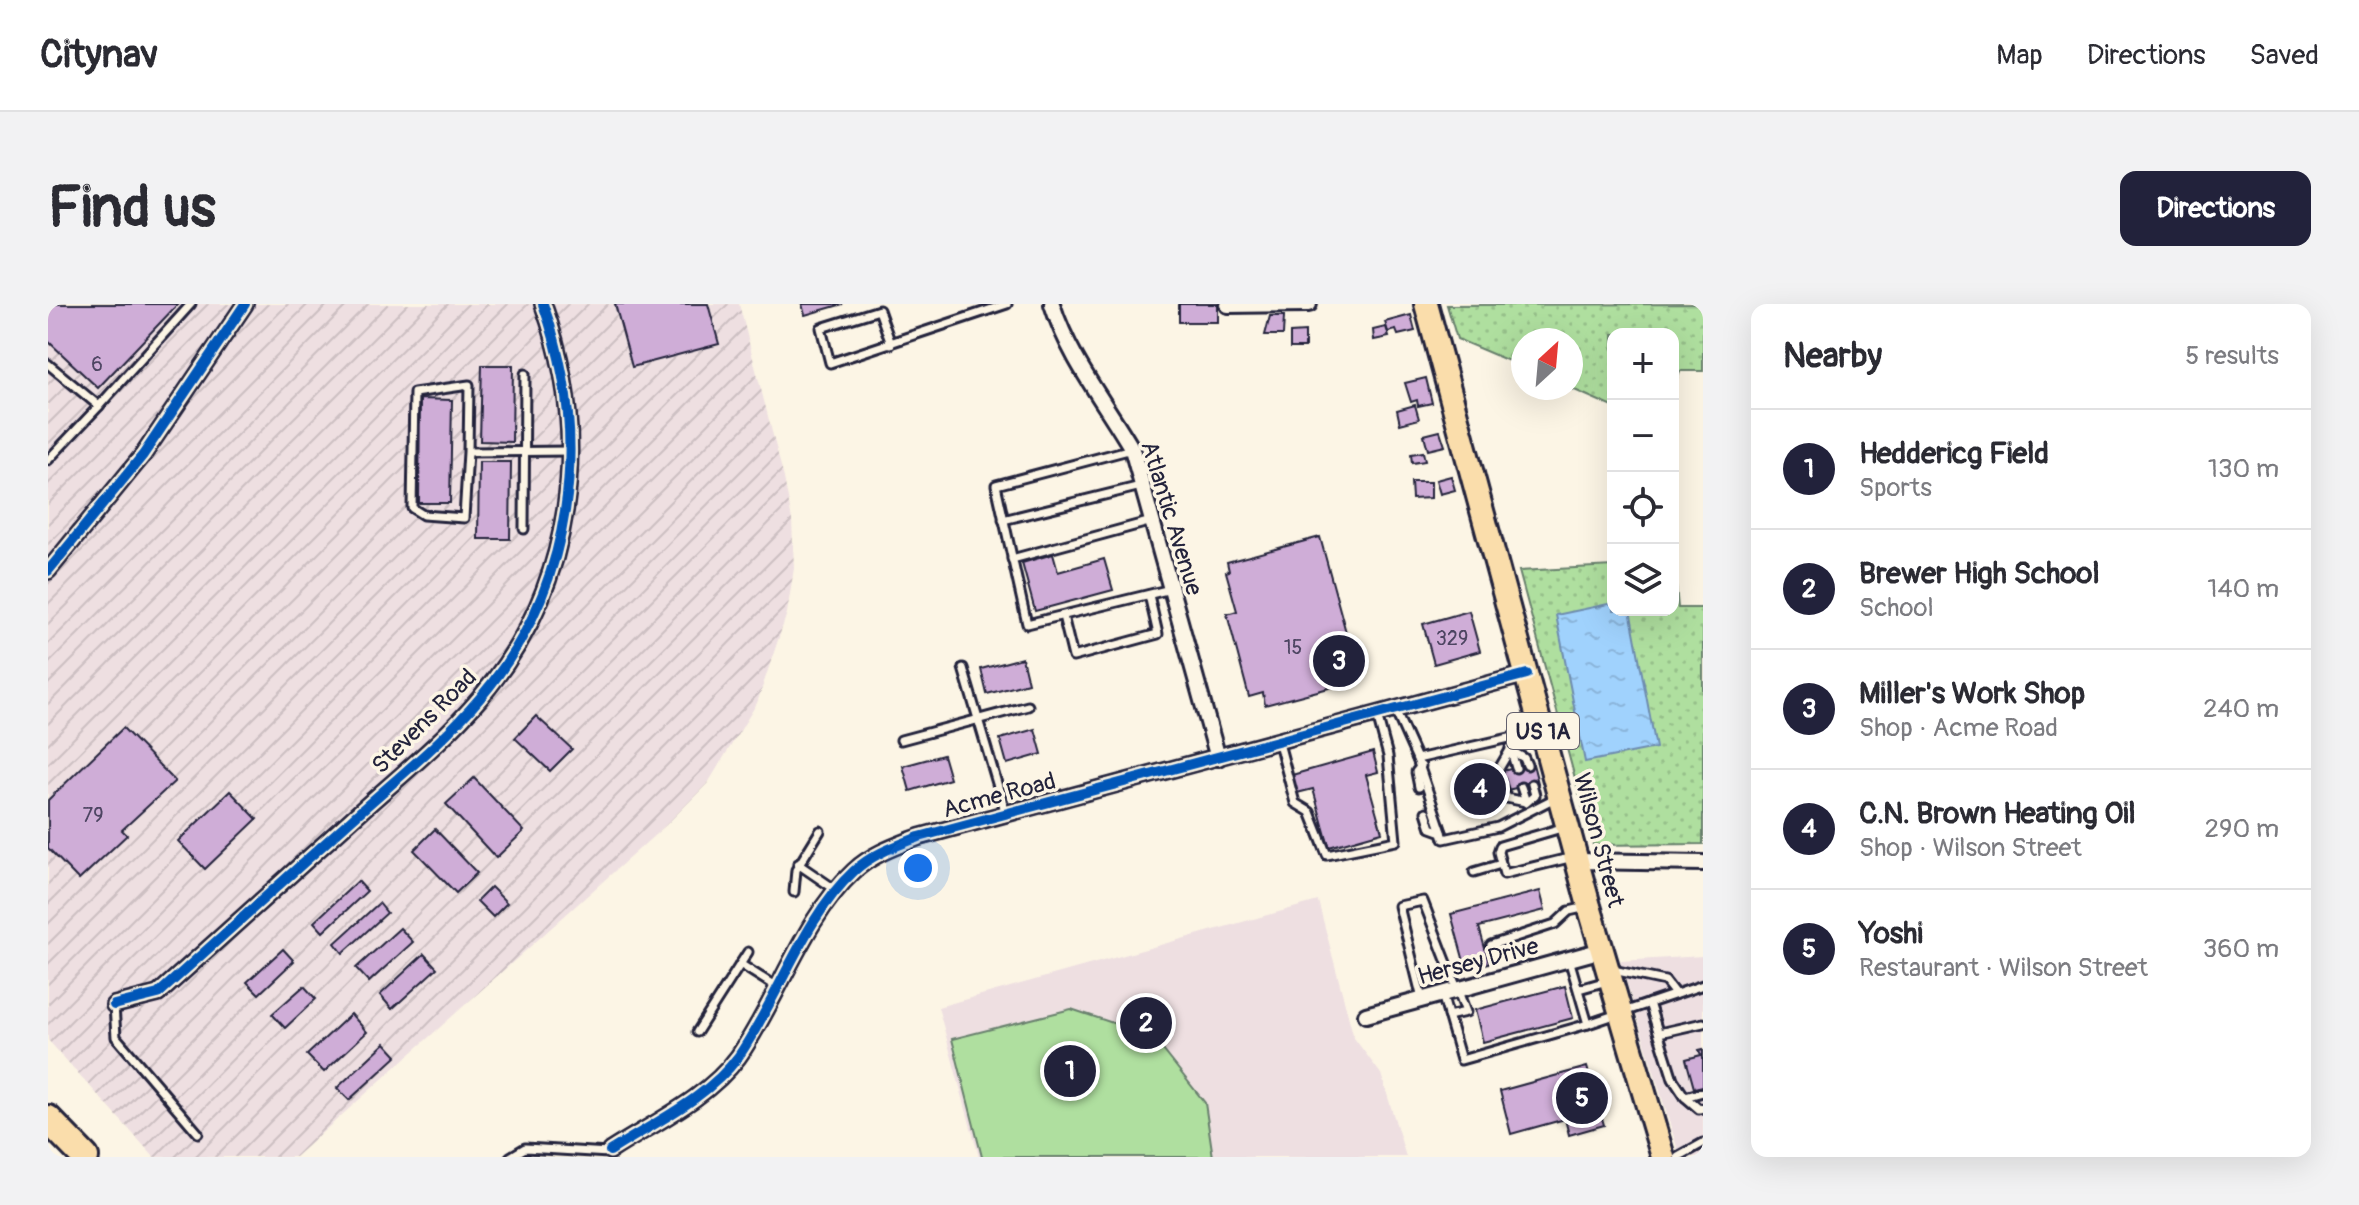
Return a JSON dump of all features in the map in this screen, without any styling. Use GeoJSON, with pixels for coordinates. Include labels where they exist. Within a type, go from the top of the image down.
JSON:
{"type":"FeatureCollection","features":[{"type":"Feature","properties":{"kind":"highway"},"geometry":{"type":"LineString","coordinates":[[48,1119],[85,1157]]}},
{"type":"Feature","properties":{"kind":"highway"},"geometry":{"type":"LineString","coordinates":[[48,1126],[75,1157]]}},
{"type":"Feature","properties":{"kind":"main road","name":"Wilson Street"},"geometry":{"type":"LineString","coordinates":[[1426,304],[1589,906],[1663,1157]]}},
{"type":"Feature","properties":{"kind":"street"},"geometry":{"type":"LineString","coordinates":[[48,571],[143,455],[245,304]]}},
{"type":"Feature","properties":{"kind":"street","name":"Stevens Road"},"geometry":{"type":"LineString","coordinates":[[114,1005],[158,994],[449,732],[481,697],[531,623],[552,572],[569,493],[571,451],[567,390],[543,304]]}},
{"type":"Feature","properties":{"kind":"street","name":"Atlantic Avenue"},"geometry":{"type":"LineString","coordinates":[[1052,304],[1074,359],[1106,404],[1132,449],[1218,758]]}},
{"type":"Feature","properties":{"kind":"street"},"geometry":{"type":"LineString","coordinates":[[1228,305],[1309,304]]}},
{"type":"Feature","properties":{"kind":"street","name":"Acme Road"},"geometry":{"type":"LineString","coordinates":[[608,1154],[717,1082],[738,1057],[836,890],[856,869],[883,851],[919,837],[1279,743],[1527,674]]}},
{"type":"Feature","properties":{"kind":"street"},"geometry":{"type":"LineString","coordinates":[[1576,859],[1703,863]]}},
{"type":"Feature","properties":{"kind":"street","name":"Hersey Drive"},"geometry":{"type":"LineString","coordinates":[[1366,1015],[1569,959],[1606,966]]}},
{"type":"Feature","properties":{"kind":"lane"},"geometry":{"type":"LineString","coordinates":[[48,460],[191,304]]}},
{"type":"Feature","properties":{"kind":"lane"},"geometry":{"type":"LineString","coordinates":[[891,344],[879,310],[821,328],[830,363],[891,344],[1007,304]]}},
{"type":"Feature","properties":{"kind":"lane"},"geometry":{"type":"LineString","coordinates":[[48,364],[99,406]]}},
{"type":"Feature","properties":{"kind":"lane"},"geometry":{"type":"LineString","coordinates":[[524,529],[525,374]]}},
{"type":"Feature","properties":{"kind":"lane"},"geometry":{"type":"LineString","coordinates":[[469,385],[468,452],[464,518],[423,515],[412,508],[414,393],[469,385]]}},
{"type":"Feature","properties":{"kind":"lane"},"geometry":{"type":"LineString","coordinates":[[1132,449],[996,485],[1027,624],[1171,589]]}},
{"type":"Feature","properties":{"kind":"lane"},"geometry":{"type":"LineString","coordinates":[[468,452],[571,451]]}},
{"type":"Feature","properties":{"kind":"lane"},"geometry":{"type":"LineString","coordinates":[[1003,520],[1142,486]]}},
{"type":"Feature","properties":{"kind":"lane"},"geometry":{"type":"LineString","coordinates":[[1012,559],[1152,521]]}},
{"type":"Feature","properties":{"kind":"lane"},"geometry":{"type":"LineString","coordinates":[[1063,616],[1073,657],[1158,634],[1149,595]]}},
{"type":"Feature","properties":{"kind":"lane"},"geometry":{"type":"LineString","coordinates":[[963,668],[1006,814]]}},
{"type":"Feature","properties":{"kind":"lane"},"geometry":{"type":"LineString","coordinates":[[901,740],[1028,706]]}},
{"type":"Feature","properties":{"kind":"lane"},"geometry":{"type":"LineString","coordinates":[[1395,710],[1419,763],[1444,839],[1481,831],[1529,813],[1560,795]]}},
{"type":"Feature","properties":{"kind":"lane"},"geometry":{"type":"LineString","coordinates":[[1279,743],[1295,803],[1310,812],[1327,855],[1396,841],[1388,756],[1377,715]]}},
{"type":"Feature","properties":{"kind":"lane"},"geometry":{"type":"LineString","coordinates":[[1419,763],[1542,730]]}},
{"type":"Feature","properties":{"kind":"lane"},"geometry":{"type":"LineString","coordinates":[[1508,738],[1516,768]]}},
{"type":"Feature","properties":{"kind":"lane"},"geometry":{"type":"LineString","coordinates":[[1510,750],[1524,758],[1527,765]]}},
{"type":"Feature","properties":{"kind":"lane"},"geometry":{"type":"LineString","coordinates":[[1510,750],[1497,772],[1506,798],[1526,802],[1535,795],[1532,784]]}},
{"type":"Feature","properties":{"kind":"lane"},"geometry":{"type":"LineString","coordinates":[[1419,763],[1416,772],[1419,787]]}},
{"type":"Feature","properties":{"kind":"lane"},"geometry":{"type":"LineString","coordinates":[[1521,787],[1529,813]]}},
{"type":"Feature","properties":{"kind":"lane"},"geometry":{"type":"LineString","coordinates":[[1426,812],[1431,828],[1442,832]]}},
{"type":"Feature","properties":{"kind":"lane"},"geometry":{"type":"LineString","coordinates":[[1568,826],[1500,846],[1501,864],[1504,874],[1576,859]]}},
{"type":"Feature","properties":{"kind":"lane"},"geometry":{"type":"LineString","coordinates":[[794,892],[798,864],[820,831]]}},
{"type":"Feature","properties":{"kind":"lane"},"geometry":{"type":"LineString","coordinates":[[798,864],[836,890]]}},
{"type":"Feature","properties":{"kind":"lane"},"geometry":{"type":"LineString","coordinates":[[1474,872],[1501,864]]}},
{"type":"Feature","properties":{"kind":"lane"},"geometry":{"type":"LineString","coordinates":[[1422,999],[1399,906],[1423,901],[1466,1012],[1448,1016]]}},
{"type":"Feature","properties":{"kind":"lane"},"geometry":{"type":"LineString","coordinates":[[1491,945],[1555,924],[1569,911],[1589,906]]}},
{"type":"Feature","properties":{"kind":"lane"},"geometry":{"type":"LineString","coordinates":[[697,1032],[748,952]]}},
{"type":"Feature","properties":{"kind":"lane"},"geometry":{"type":"LineString","coordinates":[[1569,959],[1588,1024]]}},
{"type":"Feature","properties":{"kind":"lane"},"geometry":{"type":"LineString","coordinates":[[740,964],[778,988]]}},
{"type":"Feature","properties":{"kind":"lane"},"geometry":{"type":"LineString","coordinates":[[1579,989],[1606,966],[1665,981],[1675,994]]}},
{"type":"Feature","properties":{"kind":"lane"},"geometry":{"type":"LineString","coordinates":[[1442,994],[1461,1060],[1588,1024],[1703,985]]}},
{"type":"Feature","properties":{"kind":"lane"},"geometry":{"type":"LineString","coordinates":[[1649,1003],[1673,1079],[1685,1097],[1699,1109],[1703,1108]]}},
{"type":"Feature","properties":{"kind":"lane"},"geometry":{"type":"LineString","coordinates":[[114,1005],[116,1037],[198,1133]]}},
{"type":"Feature","properties":{"kind":"lane"},"geometry":{"type":"LineString","coordinates":[[1659,1033],[1703,1023]]}},
{"type":"Feature","properties":{"kind":"lane"},"geometry":{"type":"LineString","coordinates":[[1685,1097],[1703,1092]]}},
{"type":"Feature","properties":{"kind":"lane"},"geometry":{"type":"LineString","coordinates":[[1678,1157],[1693,1154],[1703,1143]]}},
{"type":"Feature","properties":{"kind":"lane"},"geometry":{"type":"LineString","coordinates":[[510,1157],[525,1148],[608,1154]]}},
{"type":"Feature","properties":{"kind":"shaded area"},"geometry":{"type":"Polygon","coordinates":[[[48,304],[739,304],[792,520],[794,568],[787,613],[757,703],[708,783],[666,825],[295,1157],[154,1157],[48,1040],[48,304]]]}},
{"type":"Feature","properties":{"kind":"shaded area"},"geometry":{"type":"Polygon","coordinates":[[[1318,901],[1354,1038],[1381,1074],[1406,1157],[979,1157],[938,1007],[1318,901]]]}},
{"type":"Feature","properties":{"kind":"shaded area"},"geometry":{"type":"Polygon","coordinates":[[[1703,956],[1703,1157],[1680,1157],[1620,961],[1703,956]]]}},
{"type":"Feature","properties":{"kind":"green space"},"geometry":{"type":"Polygon","coordinates":[[[1703,304],[1703,371],[1679,373],[1679,328],[1607,328],[1607,404],[1583,394],[1583,328],[1511,328],[1511,362],[1457,339],[1447,305],[1703,304]]]}},
{"type":"Feature","properties":{"kind":"green space"},"geometry":{"type":"Polygon","coordinates":[[[1607,566],[1607,616],[1679,616],[1679,608],[1703,608],[1703,844],[1593,845],[1519,571],[1607,566]]]}},
{"type":"Feature","properties":{"kind":"green space"},"geometry":{"type":"Polygon","coordinates":[[[1071,1009],[1152,1036],[1205,1103],[1213,1157],[982,1157],[952,1039],[1071,1009]]]}},
{"type":"Feature","properties":{"kind":"water"},"geometry":{"type":"Polygon","coordinates":[[[1607,604],[1607,616],[1631,616],[1656,748],[1585,762],[1556,615],[1607,604]]]}},
{"type":"Feature","properties":{"kind":"building"},"geometry":{"type":"Polygon","coordinates":[[[48,304],[178,304],[98,388],[48,341],[48,304]]]}},
{"type":"Feature","properties":{"kind":"building"},"geometry":{"type":"Polygon","coordinates":[[[615,304],[708,304],[719,344],[632,367],[615,304]]]}},
{"type":"Feature","properties":{"kind":"building"},"geometry":{"type":"Polygon","coordinates":[[[802,304],[843,304],[805,315],[802,304]]]}},
{"type":"Feature","properties":{"kind":"building"},"geometry":{"type":"Polygon","coordinates":[[[1179,304],[1218,304],[1218,322],[1179,322],[1179,304]]]}},
{"type":"Feature","properties":{"kind":"building"},"geometry":{"type":"Polygon","coordinates":[[[1411,315],[1415,331],[1398,335],[1396,330],[1388,332],[1385,322],[1411,315]]]}},
{"type":"Feature","properties":{"kind":"building"},"geometry":{"type":"Polygon","coordinates":[[[1270,316],[1284,316],[1283,335],[1265,335],[1270,316]]]}},
{"type":"Feature","properties":{"kind":"building"},"geometry":{"type":"Polygon","coordinates":[[[1386,327],[1389,337],[1374,340],[1373,330],[1386,327]]]}},
{"type":"Feature","properties":{"kind":"building"},"geometry":{"type":"Polygon","coordinates":[[[1305,332],[1305,348],[1290,348],[1290,333],[1305,332]]]}},
{"type":"Feature","properties":{"kind":"building"},"geometry":{"type":"Polygon","coordinates":[[[482,365],[513,365],[512,442],[480,441],[482,365]]]}},
{"type":"Feature","properties":{"kind":"building"},"geometry":{"type":"Polygon","coordinates":[[[1426,378],[1432,403],[1418,406],[1417,400],[1411,402],[1405,383],[1426,378]]]}},
{"type":"Feature","properties":{"kind":"building"},"geometry":{"type":"Polygon","coordinates":[[[420,399],[452,400],[450,503],[419,503],[420,399]]]}},
{"type":"Feature","properties":{"kind":"building"},"geometry":{"type":"Polygon","coordinates":[[[1415,405],[1419,419],[1400,424],[1397,410],[1415,405]]]}},
{"type":"Feature","properties":{"kind":"building"},"geometry":{"type":"Polygon","coordinates":[[[1440,431],[1445,446],[1428,450],[1424,435],[1440,431]]]}},
{"type":"Feature","properties":{"kind":"building"},"geometry":{"type":"Polygon","coordinates":[[[1423,452],[1425,461],[1412,463],[1411,454],[1423,452]]]}},
{"type":"Feature","properties":{"kind":"building"},"geometry":{"type":"Polygon","coordinates":[[[479,462],[511,462],[510,539],[478,539],[479,462]]]}},
{"type":"Feature","properties":{"kind":"building"},"geometry":{"type":"Polygon","coordinates":[[[1451,476],[1455,490],[1440,494],[1436,480],[1451,476]]]}},
{"type":"Feature","properties":{"kind":"building"},"geometry":{"type":"Polygon","coordinates":[[[1411,482],[1431,482],[1431,498],[1412,499],[1411,482]]]}},
{"type":"Feature","properties":{"kind":"building"},"geometry":{"type":"Polygon","coordinates":[[[1320,537],[1359,680],[1265,705],[1263,693],[1249,697],[1227,614],[1237,611],[1226,572],[1229,571],[1227,562],[1320,537]]]}},
{"type":"Feature","properties":{"kind":"building"},"geometry":{"type":"Polygon","coordinates":[[[1053,554],[1058,572],[1104,559],[1113,590],[1035,611],[1022,563],[1053,554]]]}},
{"type":"Feature","properties":{"kind":"building"},"geometry":{"type":"Polygon","coordinates":[[[1469,611],[1480,651],[1434,664],[1423,624],[1469,611]]]}},
{"type":"Feature","properties":{"kind":"building"},"geometry":{"type":"Polygon","coordinates":[[[1022,658],[1028,683],[987,694],[981,669],[1022,658]]]}},
{"type":"Feature","properties":{"kind":"building"},"geometry":{"type":"Polygon","coordinates":[[[536,716],[572,749],[550,771],[515,738],[536,716]]]}},
{"type":"Feature","properties":{"kind":"building"},"geometry":{"type":"Polygon","coordinates":[[[123,728],[175,781],[122,830],[127,835],[79,880],[48,848],[48,800],[123,728]]]}},
{"type":"Feature","properties":{"kind":"building"},"geometry":{"type":"Polygon","coordinates":[[[1035,729],[1042,754],[1007,764],[1000,739],[1035,729]]]}},
{"type":"Feature","properties":{"kind":"building"},"geometry":{"type":"Polygon","coordinates":[[[1373,752],[1378,772],[1366,775],[1382,832],[1329,847],[1313,789],[1297,793],[1292,775],[1373,752]]]}},
{"type":"Feature","properties":{"kind":"building"},"geometry":{"type":"Polygon","coordinates":[[[943,755],[950,779],[910,791],[903,766],[943,755]]]}},
{"type":"Feature","properties":{"kind":"building"},"geometry":{"type":"Polygon","coordinates":[[[1533,764],[1538,783],[1507,790],[1502,771],[1533,764]]]}},
{"type":"Feature","properties":{"kind":"building"},"geometry":{"type":"Polygon","coordinates":[[[474,778],[524,831],[496,858],[446,804],[474,778]]]}},
{"type":"Feature","properties":{"kind":"building"},"geometry":{"type":"Polygon","coordinates":[[[230,791],[257,819],[205,869],[178,841],[230,791]]]}},
{"type":"Feature","properties":{"kind":"building"},"geometry":{"type":"Polygon","coordinates":[[[435,829],[477,873],[456,893],[414,850],[435,829]]]}},
{"type":"Feature","properties":{"kind":"building"},"geometry":{"type":"Polygon","coordinates":[[[358,881],[367,891],[323,932],[314,922],[358,881]]]}},
{"type":"Feature","properties":{"kind":"building"},"geometry":{"type":"Polygon","coordinates":[[[491,887],[507,903],[493,917],[477,901],[491,887]]]}},
{"type":"Feature","properties":{"kind":"building"},"geometry":{"type":"Polygon","coordinates":[[[1540,891],[1545,910],[1479,927],[1489,963],[1466,969],[1451,914],[1540,891]]]}},
{"type":"Feature","properties":{"kind":"building"},"geometry":{"type":"Polygon","coordinates":[[[379,903],[387,913],[343,953],[335,943],[379,903]]]}},
{"type":"Feature","properties":{"kind":"building"},"geometry":{"type":"Polygon","coordinates":[[[400,928],[413,942],[369,982],[356,968],[400,928]]]}},
{"type":"Feature","properties":{"kind":"building"},"geometry":{"type":"Polygon","coordinates":[[[283,949],[294,961],[259,994],[247,982],[283,949]]]}},
{"type":"Feature","properties":{"kind":"building"},"geometry":{"type":"Polygon","coordinates":[[[424,954],[437,968],[392,1009],[380,995],[424,954]]]}},
{"type":"Feature","properties":{"kind":"building"},"geometry":{"type":"Polygon","coordinates":[[[304,986],[316,999],[285,1028],[272,1014],[304,986]]]}},
{"type":"Feature","properties":{"kind":"building"},"geometry":{"type":"Polygon","coordinates":[[[1565,986],[1573,1018],[1483,1042],[1475,1010],[1565,986]]]}},
{"type":"Feature","properties":{"kind":"building"},"geometry":{"type":"Polygon","coordinates":[[[351,1014],[367,1032],[324,1072],[307,1055],[351,1014]]]}},
{"type":"Feature","properties":{"kind":"building"},"geometry":{"type":"Polygon","coordinates":[[[385,1043],[397,1056],[349,1100],[337,1088],[385,1043]]]}},
{"type":"Feature","properties":{"kind":"building"},"geometry":{"type":"Polygon","coordinates":[[[1703,1049],[1703,1086],[1694,1088],[1686,1059],[1701,1055],[1699,1050],[1703,1049]]]}},
{"type":"Feature","properties":{"kind":"building"},"geometry":{"type":"Polygon","coordinates":[[[1587,1067],[1604,1125],[1569,1135],[1565,1119],[1511,1134],[1500,1091],[1587,1067]]]}},
{"type":"Feature","properties":{"kind":"cycle path"},"geometry":{"type":"LineString","coordinates":[[48,571],[143,455],[245,304]]}},
{"type":"Feature","properties":{"kind":"cycle path"},"geometry":{"type":"LineString","coordinates":[[114,1005],[158,994],[434,746],[480,698],[512,655],[536,609],[554,560],[565,510],[569,459],[567,407],[558,355],[543,304]]}},
{"type":"Feature","properties":{"kind":"cycle path"},"geometry":{"type":"LineString","coordinates":[[610,1151],[695,1098],[725,1072],[752,1035],[820,912],[854,871],[876,855],[919,837],[1527,674]]}},
{"type":"Feature","properties":{"kind":"place","name":"Miller's Work Shop"},"geometry":{"type":"Point","coordinates":[1339,661]}},
{"type":"Feature","properties":{"kind":"place","name":"C.N. Brown Heating Oil"},"geometry":{"type":"Point","coordinates":[1480,789]}},
{"type":"Feature","properties":{"kind":"place","name":"Brewer High School"},"geometry":{"type":"Point","coordinates":[1146,1023]}},
{"type":"Feature","properties":{"kind":"place","name":"Heddericg Field"},"geometry":{"type":"Point","coordinates":[1070,1071]}},
{"type":"Feature","properties":{"kind":"place","name":"Yoshi"},"geometry":{"type":"Point","coordinates":[1582,1098]}}]}
